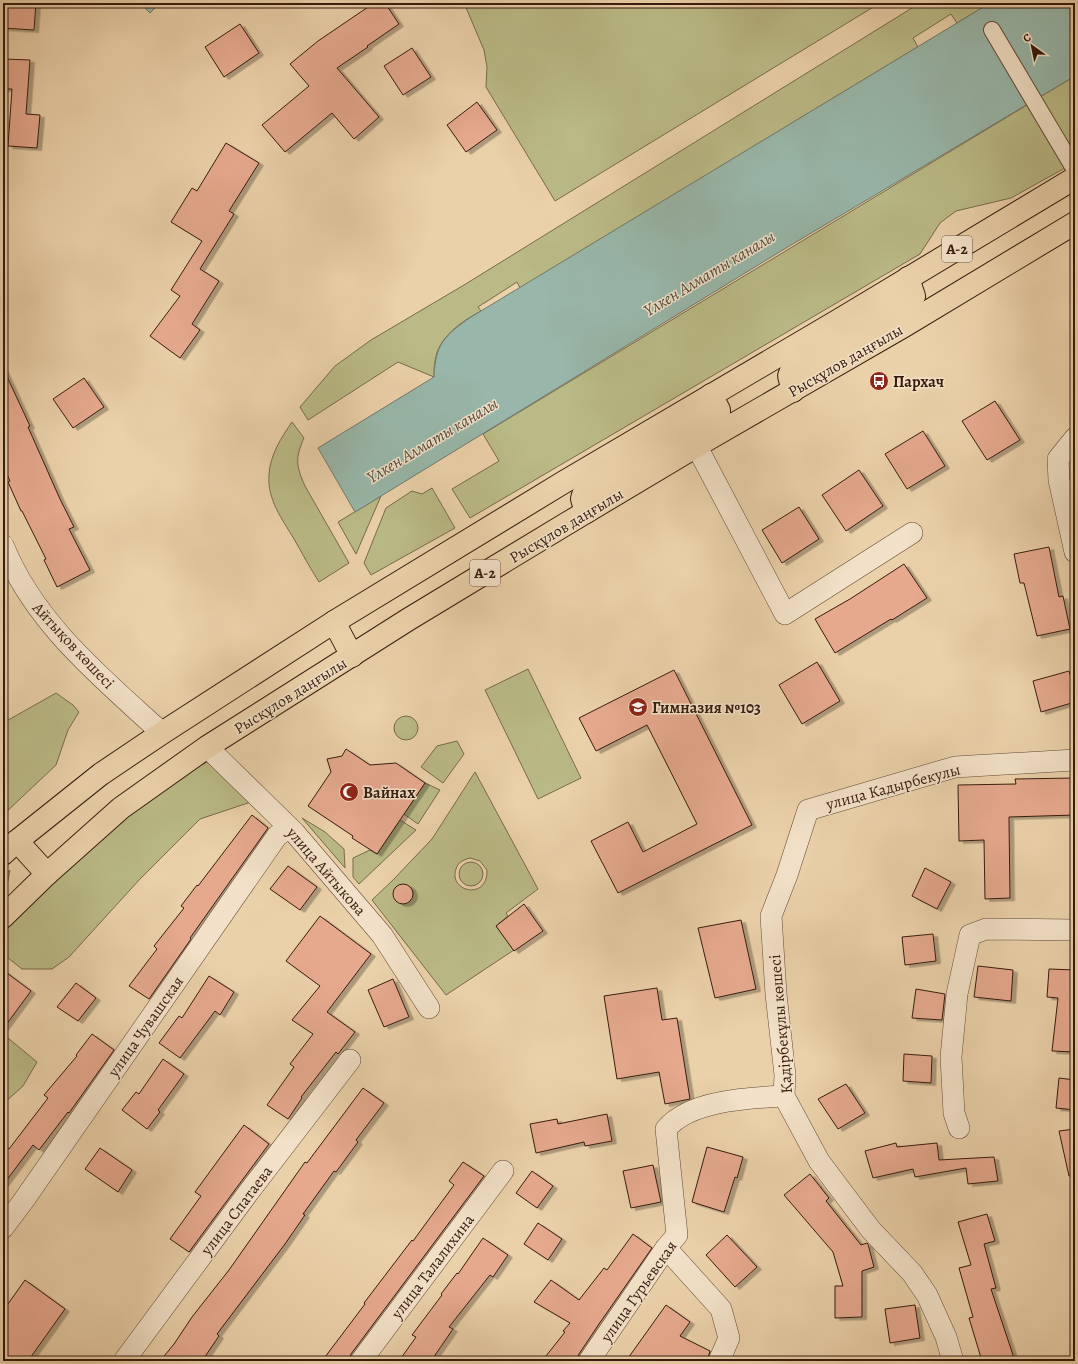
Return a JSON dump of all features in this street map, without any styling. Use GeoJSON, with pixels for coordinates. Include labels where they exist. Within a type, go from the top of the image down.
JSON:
{"type":"FeatureCollection","features":[{"type":"Feature","properties":{"kind":"main road","name":"A-2"},"geometry":{"type":"LineString","coordinates":[[10,848],[101,774],[334,622],[564,482],[1075,178]]}},
{"type":"Feature","properties":{"kind":"main road","name":"Рысқұлов даңғылы"},"geometry":{"type":"LineString","coordinates":[[3,917],[47,874],[121,808],[207,747],[409,620],[586,512],[904,326],[1075,223]]}},
{"type":"Feature","properties":{"kind":"main road"},"geometry":{"type":"LineString","coordinates":[[793,391],[789,376],[791,371],[910,300],[914,296],[908,278]]}},
{"type":"Feature","properties":{"kind":"main road"},"geometry":{"type":"LineString","coordinates":[[586,512],[582,499],[583,495],[716,416],[719,413],[711,395]]}},
{"type":"Feature","properties":{"kind":"main road"},"geometry":{"type":"LineString","coordinates":[[334,622],[352,656]]}},
{"type":"Feature","properties":{"kind":"main road"},"geometry":{"type":"LineString","coordinates":[[10,848],[47,874]]}},
{"type":"Feature","properties":{"kind":"street"},"geometry":{"type":"LineString","coordinates":[[992,30],[1075,170]]}},
{"type":"Feature","properties":{"kind":"street"},"geometry":{"type":"LineString","coordinates":[[1075,438],[1058,459],[1059,480],[1075,552]]}},
{"type":"Feature","properties":{"kind":"street"},"geometry":{"type":"LineString","coordinates":[[697,447],[785,614],[912,532]]}},
{"type":"Feature","properties":{"kind":"street","name":"Айтықов көшесі"},"geometry":{"type":"LineString","coordinates":[[5,560],[30,598],[56,630],[117,691],[162,733]]}},
{"type":"Feature","properties":{"kind":"street","name":"улица Айтыкова"},"geometry":{"type":"LineString","coordinates":[[207,747],[289,827],[382,935],[429,1008]]}},
{"type":"Feature","properties":{"kind":"street","name":"улица Кадырбекулы"},"geometry":{"type":"LineString","coordinates":[[808,810],[955,767],[1075,760]]}},
{"type":"Feature","properties":{"kind":"street","name":"Қадірбекұлы көшесі"},"geometry":{"type":"LineString","coordinates":[[808,810],[772,916],[776,994],[785,1075],[784,1096],[819,1161],[871,1230],[913,1271],[927,1295],[946,1337],[953,1361]]}},
{"type":"Feature","properties":{"kind":"street","name":"улица Чувашская"},"geometry":{"type":"LineString","coordinates":[[3,1228],[277,836],[289,827]]}},
{"type":"Feature","properties":{"kind":"street"},"geometry":{"type":"LineString","coordinates":[[959,1128],[954,1113],[952,1057],[957,994],[970,935],[986,929],[1075,930]]}},
{"type":"Feature","properties":{"kind":"street","name":"улица Спатаева"},"geometry":{"type":"LineString","coordinates":[[124,1361],[253,1186],[350,1060]]}},
{"type":"Feature","properties":{"kind":"street","name":"улица Гурьевская"},"geometry":{"type":"LineString","coordinates":[[590,1361],[666,1248],[677,1235],[666,1129],[673,1121],[706,1105],[756,1097],[784,1096]]}},
{"type":"Feature","properties":{"kind":"street","name":"улица Талалихина"},"geometry":{"type":"LineString","coordinates":[[361,1361],[503,1171]]}},
{"type":"Feature","properties":{"kind":"street"},"geometry":{"type":"LineString","coordinates":[[666,1248],[721,1309],[729,1338],[719,1361]]}},
{"type":"Feature","properties":{"kind":"green space"},"geometry":{"type":"Polygon","coordinates":[[[464,3],[880,3],[555,201],[486,87],[487,67],[484,50],[464,3]]]}},
{"type":"Feature","properties":{"kind":"green space"},"geometry":{"type":"Polygon","coordinates":[[[920,3],[990,3],[957,23],[951,14],[913,38],[918,47],[520,288],[517,282],[478,307],[481,311],[458,325],[441,345],[437,352],[435,361],[434,377],[398,362],[308,420],[300,407],[335,366],[371,340],[464,285],[920,3]]]}},
{"type":"Feature","properties":{"kind":"green space"},"geometry":{"type":"Polygon","coordinates":[[[1075,76],[1075,154],[1040,97],[1075,76]]]}},
{"type":"Feature","properties":{"kind":"green space"},"geometry":{"type":"Polygon","coordinates":[[[1027,105],[1065,168],[1011,198],[956,211],[940,223],[920,254],[470,518],[452,489],[499,461],[483,434],[1027,105]]]}},
{"type":"Feature","properties":{"kind":"green space"},"geometry":{"type":"Polygon","coordinates":[[[292,422],[304,438],[298,457],[298,467],[302,479],[349,563],[319,582],[280,516],[270,492],[269,475],[271,461],[280,441],[292,422]]]}},
{"type":"Feature","properties":{"kind":"green space"},"geometry":{"type":"Polygon","coordinates":[[[432,488],[455,528],[371,575],[364,563],[386,508],[412,491],[422,494],[432,488]]]}},
{"type":"Feature","properties":{"kind":"green space"},"geometry":{"type":"Polygon","coordinates":[[[381,496],[356,554],[338,522],[381,496]]]}},
{"type":"Feature","properties":{"kind":"green space"},"geometry":{"type":"Polygon","coordinates":[[[528,669],[581,778],[538,799],[485,690],[528,669]]]}},
{"type":"Feature","properties":{"kind":"green space"},"geometry":{"type":"Polygon","coordinates":[[[56,693],[73,705],[79,712],[68,730],[56,765],[3,815],[3,723],[56,693]]]}},
{"type":"Feature","properties":{"kind":"green space"},"geometry":{"type":"Polygon","coordinates":[[[406,716],[415,719],[418,728],[415,737],[406,740],[397,737],[394,728],[397,719],[406,716]]]}},
{"type":"Feature","properties":{"kind":"green space"},"geometry":{"type":"Polygon","coordinates":[[[457,741],[464,754],[443,783],[421,767],[437,746],[457,741]]]}},
{"type":"Feature","properties":{"kind":"green space"},"geometry":{"type":"Polygon","coordinates":[[[207,762],[254,801],[200,819],[140,879],[69,957],[52,969],[22,969],[3,954],[3,933],[89,848],[174,780],[207,762]]]}},
{"type":"Feature","properties":{"kind":"green space"},"geometry":{"type":"Polygon","coordinates":[[[475,772],[538,889],[506,913],[508,916],[496,926],[514,950],[446,995],[372,900],[432,839],[475,772]],[[470,858],[459,863],[456,869],[455,877],[463,888],[469,890],[476,889],[486,880],[487,870],[480,861],[470,858]]]}},
{"type":"Feature","properties":{"kind":"green space"},"geometry":{"type":"Polygon","coordinates":[[[425,783],[440,790],[418,824],[404,814],[425,783]]]}},
{"type":"Feature","properties":{"kind":"green space"},"geometry":{"type":"Polygon","coordinates":[[[302,818],[325,832],[344,849],[345,868],[302,818]]]}},
{"type":"Feature","properties":{"kind":"green space"},"geometry":{"type":"Polygon","coordinates":[[[400,820],[416,830],[359,884],[353,877],[353,858],[370,850],[377,854],[400,820]]]}},
{"type":"Feature","properties":{"kind":"green space"},"geometry":{"type":"Polygon","coordinates":[[[471,862],[480,865],[483,874],[480,883],[471,886],[462,883],[459,874],[462,865],[471,862]]]}},
{"type":"Feature","properties":{"kind":"green space"},"geometry":{"type":"Polygon","coordinates":[[[10,870],[7,885],[3,889],[3,877],[10,870]]]}},
{"type":"Feature","properties":{"kind":"green space"},"geometry":{"type":"Polygon","coordinates":[[[3,1034],[37,1062],[23,1086],[3,1104],[3,1034]]]}},
{"type":"Feature","properties":{"kind":"water"},"geometry":{"type":"Polygon","coordinates":[[[140,3],[158,3],[158,5],[150,13],[140,3]]]}},
{"type":"Feature","properties":{"kind":"water","name":"Үлкен Алматы каналы"},"geometry":{"type":"Polygon","coordinates":[[[990,3],[1075,3],[1075,76],[781,251],[355,512],[318,448],[434,377],[439,348],[454,329],[471,317],[990,3]]]}},
{"type":"Feature","properties":{"kind":"building"},"geometry":{"type":"Polygon","coordinates":[[[3,3],[36,3],[34,30],[3,28],[3,3]]]}},
{"type":"Feature","properties":{"kind":"building"},"geometry":{"type":"Polygon","coordinates":[[[374,3],[385,3],[399,24],[337,68],[379,117],[354,139],[332,113],[285,152],[262,125],[309,86],[290,64],[318,41],[374,3]]]}},
{"type":"Feature","properties":{"kind":"building"},"geometry":{"type":"Polygon","coordinates":[[[240,24],[259,53],[224,77],[205,47],[240,24]]]}},
{"type":"Feature","properties":{"kind":"building"},"geometry":{"type":"Polygon","coordinates":[[[412,48],[431,77],[403,95],[384,66],[412,48]]]}},
{"type":"Feature","properties":{"kind":"building"},"geometry":{"type":"Polygon","coordinates":[[[3,59],[30,60],[26,114],[40,115],[37,148],[8,146],[12,89],[3,89],[3,59]]]}},
{"type":"Feature","properties":{"kind":"building"},"geometry":{"type":"Polygon","coordinates":[[[477,102],[497,130],[466,152],[447,125],[477,102]]]}},
{"type":"Feature","properties":{"kind":"building"},"geometry":{"type":"Polygon","coordinates":[[[226,143],[259,163],[229,211],[234,214],[200,269],[219,281],[192,324],[200,330],[180,358],[150,336],[180,296],[171,290],[202,241],[171,222],[192,188],[197,191],[226,143]]]}},
{"type":"Feature","properties":{"kind":"building"},"geometry":{"type":"Polygon","coordinates":[[[3,368],[30,426],[28,427],[60,499],[74,527],[69,529],[90,570],[57,587],[44,560],[46,559],[8,482],[10,481],[3,466],[3,368]]]}},
{"type":"Feature","properties":{"kind":"building"},"geometry":{"type":"Polygon","coordinates":[[[84,378],[104,407],[73,428],[53,399],[84,378]]]}},
{"type":"Feature","properties":{"kind":"building"},"geometry":{"type":"Polygon","coordinates":[[[995,401],[1020,440],[987,460],[962,421],[995,401]]]}},
{"type":"Feature","properties":{"kind":"building"},"geometry":{"type":"Polygon","coordinates":[[[923,431],[945,466],[907,489],[885,454],[923,431]]]}},
{"type":"Feature","properties":{"kind":"building"},"geometry":{"type":"Polygon","coordinates":[[[859,470],[883,506],[846,531],[822,495],[859,470]]]}},
{"type":"Feature","properties":{"kind":"building"},"geometry":{"type":"Polygon","coordinates":[[[799,507],[819,539],[782,563],[762,530],[799,507]]]}},
{"type":"Feature","properties":{"kind":"building"},"geometry":{"type":"Polygon","coordinates":[[[1049,547],[1059,597],[1063,596],[1070,629],[1037,636],[1024,583],[1020,583],[1014,554],[1049,547]]]}},
{"type":"Feature","properties":{"kind":"building"},"geometry":{"type":"Polygon","coordinates":[[[904,564],[927,598],[835,653],[815,619],[850,599],[904,564]]]}},
{"type":"Feature","properties":{"kind":"building"},"geometry":{"type":"Polygon","coordinates":[[[817,662],[840,701],[802,724],[779,685],[817,662]]]}},
{"type":"Feature","properties":{"kind":"building"},"geometry":{"type":"Polygon","coordinates":[[[674,670],[752,825],[618,893],[591,841],[628,822],[643,852],[697,824],[647,725],[596,751],[579,718],[674,670]]]}},
{"type":"Feature","properties":{"kind":"building"},"geometry":{"type":"Polygon","coordinates":[[[1069,671],[1075,692],[1075,702],[1041,712],[1033,681],[1069,671]]]}},
{"type":"Feature","properties":{"kind":"building"},"geometry":{"type":"Polygon","coordinates":[[[346,749],[370,765],[396,763],[425,783],[377,854],[308,806],[331,772],[327,759],[342,756],[346,749]]]}},
{"type":"Feature","properties":{"kind":"building"},"geometry":{"type":"Polygon","coordinates":[[[1075,778],[1075,815],[1009,817],[1010,898],[985,899],[984,840],[959,841],[958,785],[1016,784],[1015,779],[1075,778]]]}},
{"type":"Feature","properties":{"kind":"building"},"geometry":{"type":"Polygon","coordinates":[[[252,815],[268,828],[149,999],[129,986],[157,949],[154,946],[184,908],[181,906],[252,815]]]}},
{"type":"Feature","properties":{"kind":"building"},"geometry":{"type":"Polygon","coordinates":[[[288,866],[317,887],[300,910],[270,889],[288,866]]]}},
{"type":"Feature","properties":{"kind":"building"},"geometry":{"type":"Polygon","coordinates":[[[925,868],[951,882],[937,909],[912,896],[925,868]]]}},
{"type":"Feature","properties":{"kind":"building"},"geometry":{"type":"Polygon","coordinates":[[[403,884],[410,887],[413,894],[410,901],[403,904],[396,901],[393,894],[396,887],[403,884]]]}},
{"type":"Feature","properties":{"kind":"building"},"geometry":{"type":"Polygon","coordinates":[[[524,904],[543,931],[514,951],[496,926],[524,904]]]}},
{"type":"Feature","properties":{"kind":"building"},"geometry":{"type":"Polygon","coordinates":[[[320,916],[371,954],[327,1012],[355,1032],[338,1054],[336,1052],[301,1097],[302,1098],[288,1119],[267,1105],[294,1067],[290,1064],[313,1034],[292,1020],[320,986],[286,961],[320,916]]]}},
{"type":"Feature","properties":{"kind":"building"},"geometry":{"type":"Polygon","coordinates":[[[741,920],[756,989],[715,998],[698,928],[741,920]]]}},
{"type":"Feature","properties":{"kind":"building"},"geometry":{"type":"Polygon","coordinates":[[[933,934],[936,961],[905,965],[902,937],[933,934]]]}},
{"type":"Feature","properties":{"kind":"building"},"geometry":{"type":"Polygon","coordinates":[[[978,966],[1013,970],[1011,1001],[974,997],[978,966]]]}},
{"type":"Feature","properties":{"kind":"building"},"geometry":{"type":"Polygon","coordinates":[[[1049,969],[1075,970],[1075,1052],[1052,1051],[1058,998],[1047,997],[1049,969]]]}},
{"type":"Feature","properties":{"kind":"building"},"geometry":{"type":"Polygon","coordinates":[[[3,970],[31,991],[3,1029],[3,970]]]}},
{"type":"Feature","properties":{"kind":"building"},"geometry":{"type":"Polygon","coordinates":[[[209,976],[234,992],[220,1015],[215,1011],[180,1058],[159,1043],[179,1016],[182,1018],[209,976]]]}},
{"type":"Feature","properties":{"kind":"building"},"geometry":{"type":"Polygon","coordinates":[[[393,979],[409,1017],[384,1027],[368,990],[393,979]]]}},
{"type":"Feature","properties":{"kind":"building"},"geometry":{"type":"Polygon","coordinates":[[[76,983],[96,998],[78,1021],[57,1007],[76,983]]]}},
{"type":"Feature","properties":{"kind":"building"},"geometry":{"type":"Polygon","coordinates":[[[657,988],[662,1020],[677,1018],[690,1099],[665,1104],[659,1072],[617,1079],[604,996],[657,988]]]}},
{"type":"Feature","properties":{"kind":"building"},"geometry":{"type":"Polygon","coordinates":[[[916,989],[945,994],[942,1020],[912,1018],[916,989]]]}},
{"type":"Feature","properties":{"kind":"building"},"geometry":{"type":"Polygon","coordinates":[[[92,1034],[114,1050],[69,1113],[68,1112],[39,1150],[33,1145],[3,1185],[3,1145],[9,1149],[48,1098],[44,1095],[77,1056],[76,1055],[92,1034]]]}},
{"type":"Feature","properties":{"kind":"building"},"geometry":{"type":"Polygon","coordinates":[[[904,1054],[932,1056],[931,1083],[903,1081],[904,1054]]]}},
{"type":"Feature","properties":{"kind":"building"},"geometry":{"type":"Polygon","coordinates":[[[163,1059],[184,1074],[158,1110],[160,1112],[147,1129],[122,1110],[136,1092],[139,1094],[163,1059]]]}},
{"type":"Feature","properties":{"kind":"building"},"geometry":{"type":"Polygon","coordinates":[[[1059,1078],[1075,1080],[1075,1110],[1056,1108],[1059,1078]]]}},
{"type":"Feature","properties":{"kind":"building"},"geometry":{"type":"Polygon","coordinates":[[[846,1084],[865,1113],[838,1129],[818,1099],[846,1084]]]}},
{"type":"Feature","properties":{"kind":"building"},"geometry":{"type":"Polygon","coordinates":[[[363,1088],[384,1103],[356,1140],[358,1142],[336,1172],[334,1171],[303,1214],[305,1215],[285,1244],[217,1334],[219,1336],[202,1361],[160,1361],[229,1270],[305,1162],[307,1163],[363,1088]]]}},
{"type":"Feature","properties":{"kind":"building"},"geometry":{"type":"Polygon","coordinates":[[[607,1114],[612,1141],[585,1146],[584,1142],[536,1153],[530,1124],[557,1119],[558,1124],[607,1114]]]}},
{"type":"Feature","properties":{"kind":"building"},"geometry":{"type":"Polygon","coordinates":[[[244,1125],[269,1144],[189,1252],[170,1239],[201,1196],[195,1192],[244,1125]]]}},
{"type":"Feature","properties":{"kind":"building"},"geometry":{"type":"Polygon","coordinates":[[[1075,1129],[1075,1176],[1069,1176],[1059,1131],[1075,1129]]]}},
{"type":"Feature","properties":{"kind":"building"},"geometry":{"type":"Polygon","coordinates":[[[896,1143],[897,1147],[937,1143],[939,1160],[994,1157],[998,1181],[968,1184],[966,1168],[915,1177],[913,1169],[873,1178],[865,1151],[896,1143]]]}},
{"type":"Feature","properties":{"kind":"building"},"geometry":{"type":"Polygon","coordinates":[[[707,1147],[743,1157],[724,1212],[692,1202],[707,1147]]]}},
{"type":"Feature","properties":{"kind":"building"},"geometry":{"type":"Polygon","coordinates":[[[100,1148],[132,1170],[118,1192],[85,1169],[100,1148]]]}},
{"type":"Feature","properties":{"kind":"building"},"geometry":{"type":"Polygon","coordinates":[[[463,1162],[484,1176],[351,1354],[349,1361],[322,1361],[365,1304],[364,1303],[412,1240],[413,1241],[454,1185],[449,1181],[463,1162]]]}},
{"type":"Feature","properties":{"kind":"building"},"geometry":{"type":"Polygon","coordinates":[[[653,1165],[661,1202],[631,1208],[623,1171],[653,1165]]]}},
{"type":"Feature","properties":{"kind":"building"},"geometry":{"type":"Polygon","coordinates":[[[532,1171],[553,1186],[537,1208],[516,1193],[532,1171]]]}},
{"type":"Feature","properties":{"kind":"building"},"geometry":{"type":"Polygon","coordinates":[[[810,1174],[829,1198],[826,1201],[861,1245],[868,1244],[874,1267],[862,1271],[862,1317],[835,1318],[835,1286],[843,1286],[833,1252],[784,1195],[810,1174]]]}},
{"type":"Feature","properties":{"kind":"building"},"geometry":{"type":"Polygon","coordinates":[[[987,1214],[995,1241],[984,1244],[996,1288],[991,1289],[1015,1361],[982,1361],[969,1318],[973,1317],[959,1268],[971,1265],[958,1222],[987,1214]]]}},
{"type":"Feature","properties":{"kind":"building"},"geometry":{"type":"Polygon","coordinates":[[[538,1223],[562,1239],[548,1260],[524,1244],[538,1223]]]}},
{"type":"Feature","properties":{"kind":"building"},"geometry":{"type":"Polygon","coordinates":[[[633,1234],[652,1248],[599,1324],[579,1354],[577,1360],[542,1361],[565,1332],[563,1331],[570,1323],[534,1302],[551,1280],[579,1300],[604,1268],[607,1270],[633,1234]]]}},
{"type":"Feature","properties":{"kind":"building"},"geometry":{"type":"Polygon","coordinates":[[[727,1235],[757,1267],[735,1287],[706,1255],[727,1235]]]}},
{"type":"Feature","properties":{"kind":"building"},"geometry":{"type":"Polygon","coordinates":[[[483,1238],[508,1255],[493,1277],[490,1275],[449,1327],[453,1329],[431,1361],[399,1361],[416,1337],[412,1335],[483,1238]]]}},
{"type":"Feature","properties":{"kind":"building"},"geometry":{"type":"Polygon","coordinates":[[[25,1280],[65,1309],[28,1361],[3,1361],[3,1311],[25,1280]]]}},
{"type":"Feature","properties":{"kind":"building"},"geometry":{"type":"Polygon","coordinates":[[[666,1305],[690,1322],[680,1336],[710,1351],[707,1361],[626,1361],[666,1305]]]}},
{"type":"Feature","properties":{"kind":"building"},"geometry":{"type":"Polygon","coordinates":[[[915,1305],[920,1338],[890,1343],[885,1309],[915,1305]]]}},
{"type":"Feature","properties":{"kind":"place","name":"Пархач"},"geometry":{"type":"Point","coordinates":[879,381]}},
{"type":"Feature","properties":{"kind":"place","name":"Гимназия №103"},"geometry":{"type":"Point","coordinates":[638,707]}},
{"type":"Feature","properties":{"kind":"place","name":"Вайнах"},"geometry":{"type":"Point","coordinates":[349,792]}}]}
